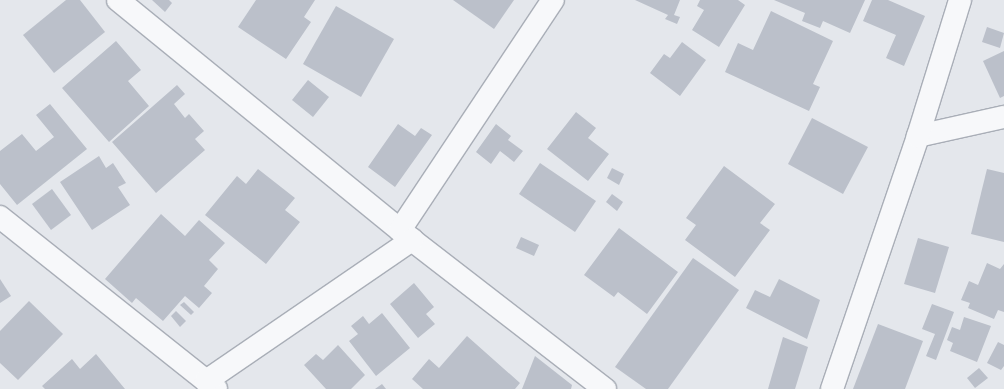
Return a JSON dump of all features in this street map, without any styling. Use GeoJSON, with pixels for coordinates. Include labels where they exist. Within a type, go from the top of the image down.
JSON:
{"type":"FeatureCollection","features":[{"type":"Feature","properties":{"kind":"street"},"geometry":{"type":"LineString","coordinates":[[118,0],[406,235],[605,389]]}},
{"type":"Feature","properties":{"kind":"street"},"geometry":{"type":"LineString","coordinates":[[0,217],[211,385],[406,235],[552,0]]}},
{"type":"Feature","properties":{"kind":"street"},"geometry":{"type":"LineString","coordinates":[[832,389],[918,136],[960,0]]}},
{"type":"Feature","properties":{"kind":"street"},"geometry":{"type":"LineString","coordinates":[[918,136],[1004,117]]}},
{"type":"Feature","properties":{"kind":"building"},"geometry":{"type":"Polygon","coordinates":[[[66,0],[80,0],[105,32],[54,73],[23,35],[66,0]]]}},
{"type":"Feature","properties":{"kind":"building"},"geometry":{"type":"Polygon","coordinates":[[[152,0],[169,0],[172,3],[165,12],[152,0]]]}},
{"type":"Feature","properties":{"kind":"building"},"geometry":{"type":"Polygon","coordinates":[[[256,0],[315,0],[304,17],[311,22],[286,59],[238,27],[256,0]]]}},
{"type":"Feature","properties":{"kind":"building"},"geometry":{"type":"Polygon","coordinates":[[[453,0],[514,0],[494,29],[453,0]]]}},
{"type":"Feature","properties":{"kind":"building"},"geometry":{"type":"Polygon","coordinates":[[[635,0],[680,0],[674,15],[680,17],[677,24],[665,19],[668,15],[635,0]]]}},
{"type":"Feature","properties":{"kind":"building"},"geometry":{"type":"Polygon","coordinates":[[[700,0],[738,0],[745,5],[719,47],[692,30],[704,10],[697,6],[700,0]]]}},
{"type":"Feature","properties":{"kind":"building"},"geometry":{"type":"Polygon","coordinates":[[[774,0],[865,0],[850,33],[823,21],[820,28],[802,21],[805,13],[774,0]]]}},
{"type":"Feature","properties":{"kind":"building"},"geometry":{"type":"Polygon","coordinates":[[[872,0],[888,0],[925,16],[904,66],[886,58],[896,35],[863,21],[872,0]]]}},
{"type":"Feature","properties":{"kind":"building"},"geometry":{"type":"Polygon","coordinates":[[[336,6],[394,39],[361,97],[303,64],[336,6]]]}},
{"type":"Feature","properties":{"kind":"building"},"geometry":{"type":"Polygon","coordinates":[[[771,11],[833,41],[813,84],[820,87],[809,111],[725,72],[738,43],[753,50],[771,11]]]}},
{"type":"Feature","properties":{"kind":"building"},"geometry":{"type":"Polygon","coordinates":[[[987,27],[1004,33],[1000,48],[982,42],[987,27]]]}},
{"type":"Feature","properties":{"kind":"building"},"geometry":{"type":"Polygon","coordinates":[[[116,41],[141,70],[128,81],[149,106],[109,142],[62,88],[116,41]]]}},
{"type":"Feature","properties":{"kind":"building"},"geometry":{"type":"Polygon","coordinates":[[[682,42],[706,60],[680,96],[650,73],[664,54],[670,58],[682,42]]]}},
{"type":"Feature","properties":{"kind":"building"},"geometry":{"type":"Polygon","coordinates":[[[1004,51],[1004,96],[1000,98],[983,61],[1004,51]]]}},
{"type":"Feature","properties":{"kind":"building"},"geometry":{"type":"Polygon","coordinates":[[[308,80],[329,97],[313,117],[292,100],[308,80]]]}},
{"type":"Feature","properties":{"kind":"building"},"geometry":{"type":"Polygon","coordinates":[[[177,85],[185,94],[174,104],[185,118],[189,114],[204,131],[195,139],[205,150],[156,193],[112,142],[177,85]]]}},
{"type":"Feature","properties":{"kind":"building"},"geometry":{"type":"Polygon","coordinates":[[[50,104],[87,149],[17,205],[0,184],[0,151],[22,134],[36,151],[54,137],[36,115],[50,104]]]}},
{"type":"Feature","properties":{"kind":"building"},"geometry":{"type":"Polygon","coordinates":[[[576,112],[596,128],[588,138],[609,154],[588,181],[547,149],[576,112]]]}},
{"type":"Feature","properties":{"kind":"building"},"geometry":{"type":"Polygon","coordinates":[[[812,118],[868,147],[843,194],[788,164],[812,118]]]}},
{"type":"Feature","properties":{"kind":"building"},"geometry":{"type":"Polygon","coordinates":[[[398,124],[415,136],[421,128],[432,135],[395,187],[368,167],[398,124]]]}},
{"type":"Feature","properties":{"kind":"building"},"geometry":{"type":"Polygon","coordinates":[[[496,124],[511,136],[508,140],[523,151],[514,162],[500,151],[491,164],[476,152],[496,124]]]}},
{"type":"Feature","properties":{"kind":"building"},"geometry":{"type":"Polygon","coordinates":[[[99,156],[106,168],[113,163],[126,183],[118,187],[130,205],[92,230],[60,182],[99,156]]]}},
{"type":"Feature","properties":{"kind":"building"},"geometry":{"type":"Polygon","coordinates":[[[540,163],[596,201],[575,232],[519,194],[540,163]]]}},
{"type":"Feature","properties":{"kind":"building"},"geometry":{"type":"Polygon","coordinates":[[[724,166],[775,204],[760,223],[770,230],[735,277],[685,240],[696,225],[686,218],[724,166]]]}},
{"type":"Feature","properties":{"kind":"building"},"geometry":{"type":"Polygon","coordinates":[[[612,168],[624,174],[619,185],[607,178],[612,168]]]}},
{"type":"Feature","properties":{"kind":"building"},"geometry":{"type":"Polygon","coordinates":[[[258,169],[295,198],[285,210],[300,222],[266,264],[205,215],[237,176],[246,184],[258,169]]]}},
{"type":"Feature","properties":{"kind":"building"},"geometry":{"type":"Polygon","coordinates":[[[987,169],[1004,173],[1004,242],[971,234],[987,169]]]}},
{"type":"Feature","properties":{"kind":"building"},"geometry":{"type":"Polygon","coordinates":[[[52,189],[71,215],[51,230],[32,204],[52,189]]]}},
{"type":"Feature","properties":{"kind":"building"},"geometry":{"type":"Polygon","coordinates":[[[612,194],[623,202],[617,211],[606,202],[612,194]]]}},
{"type":"Feature","properties":{"kind":"building"},"geometry":{"type":"Polygon","coordinates":[[[161,214],[185,236],[199,220],[225,243],[209,260],[218,269],[204,286],[212,293],[199,308],[185,296],[163,321],[136,298],[132,303],[105,279],[161,214]]]}},
{"type":"Feature","properties":{"kind":"building"},"geometry":{"type":"Polygon","coordinates":[[[619,228],[678,272],[647,314],[618,292],[614,297],[584,275],[619,228]]]}},
{"type":"Feature","properties":{"kind":"building"},"geometry":{"type":"Polygon","coordinates":[[[521,237],[539,245],[534,256],[516,248],[521,237]]]}},
{"type":"Feature","properties":{"kind":"building"},"geometry":{"type":"Polygon","coordinates":[[[918,238],[949,247],[935,293],[904,284],[918,238]]]}},
{"type":"Feature","properties":{"kind":"building"},"geometry":{"type":"Polygon","coordinates":[[[693,258],[739,290],[668,389],[646,389],[615,367],[693,258]]]}},
{"type":"Feature","properties":{"kind":"building"},"geometry":{"type":"Polygon","coordinates":[[[987,263],[1000,269],[1004,264],[1004,312],[998,310],[994,319],[968,308],[970,303],[961,300],[969,281],[978,285],[987,263]]]}},
{"type":"Feature","properties":{"kind":"building"},"geometry":{"type":"Polygon","coordinates":[[[0,279],[11,296],[0,303],[0,279]]]}},
{"type":"Feature","properties":{"kind":"building"},"geometry":{"type":"Polygon","coordinates":[[[779,279],[820,300],[807,339],[746,308],[755,290],[770,297],[779,279]]]}},
{"type":"Feature","properties":{"kind":"building"},"geometry":{"type":"Polygon","coordinates":[[[414,283],[434,307],[426,314],[435,324],[418,338],[390,304],[414,283]]]}},
{"type":"Feature","properties":{"kind":"building"},"geometry":{"type":"Polygon","coordinates":[[[29,301],[63,334],[18,380],[0,363],[0,331],[29,301]]]}},
{"type":"Feature","properties":{"kind":"building"},"geometry":{"type":"Polygon","coordinates":[[[184,302],[194,312],[191,315],[180,305],[184,302]]]}},
{"type":"Feature","properties":{"kind":"building"},"geometry":{"type":"Polygon","coordinates":[[[932,304],[954,312],[936,360],[926,356],[935,334],[922,329],[932,304]]]}},
{"type":"Feature","properties":{"kind":"building"},"geometry":{"type":"Polygon","coordinates":[[[176,311],[186,321],[180,327],[171,316],[176,311]]]}},
{"type":"Feature","properties":{"kind":"building"},"geometry":{"type":"Polygon","coordinates":[[[382,313],[410,348],[376,376],[349,341],[358,334],[351,326],[363,316],[369,324],[382,313]]]}},
{"type":"Feature","properties":{"kind":"building"},"geometry":{"type":"Polygon","coordinates":[[[964,317],[991,326],[977,362],[950,351],[953,343],[947,340],[952,327],[960,330],[964,317]]]}},
{"type":"Feature","properties":{"kind":"building"},"geometry":{"type":"Polygon","coordinates":[[[878,324],[923,341],[905,389],[853,389],[878,324]]]}},
{"type":"Feature","properties":{"kind":"building"},"geometry":{"type":"Polygon","coordinates":[[[467,336],[520,383],[515,389],[423,389],[412,379],[429,359],[439,368],[467,336]]]}},
{"type":"Feature","properties":{"kind":"building"},"geometry":{"type":"Polygon","coordinates":[[[783,337],[808,347],[795,389],[768,389],[783,337]]]}},
{"type":"Feature","properties":{"kind":"building"},"geometry":{"type":"Polygon","coordinates":[[[998,342],[1004,345],[1004,366],[1001,370],[987,363],[998,342]]]}},
{"type":"Feature","properties":{"kind":"building"},"geometry":{"type":"Polygon","coordinates":[[[338,345],[365,375],[351,389],[326,389],[304,365],[316,354],[323,360],[338,345]]]}},
{"type":"Feature","properties":{"kind":"building"},"geometry":{"type":"Polygon","coordinates":[[[96,354],[125,389],[45,389],[42,386],[72,359],[80,369],[96,354]]]}},
{"type":"Feature","properties":{"kind":"building"},"geometry":{"type":"Polygon","coordinates":[[[535,356],[572,385],[571,389],[522,389],[535,356]]]}},
{"type":"Feature","properties":{"kind":"building"},"geometry":{"type":"Polygon","coordinates":[[[979,368],[988,378],[975,388],[967,378],[979,368]]]}},
{"type":"Feature","properties":{"kind":"building"},"geometry":{"type":"Polygon","coordinates":[[[382,384],[386,389],[375,389],[382,384]]]}}]}
